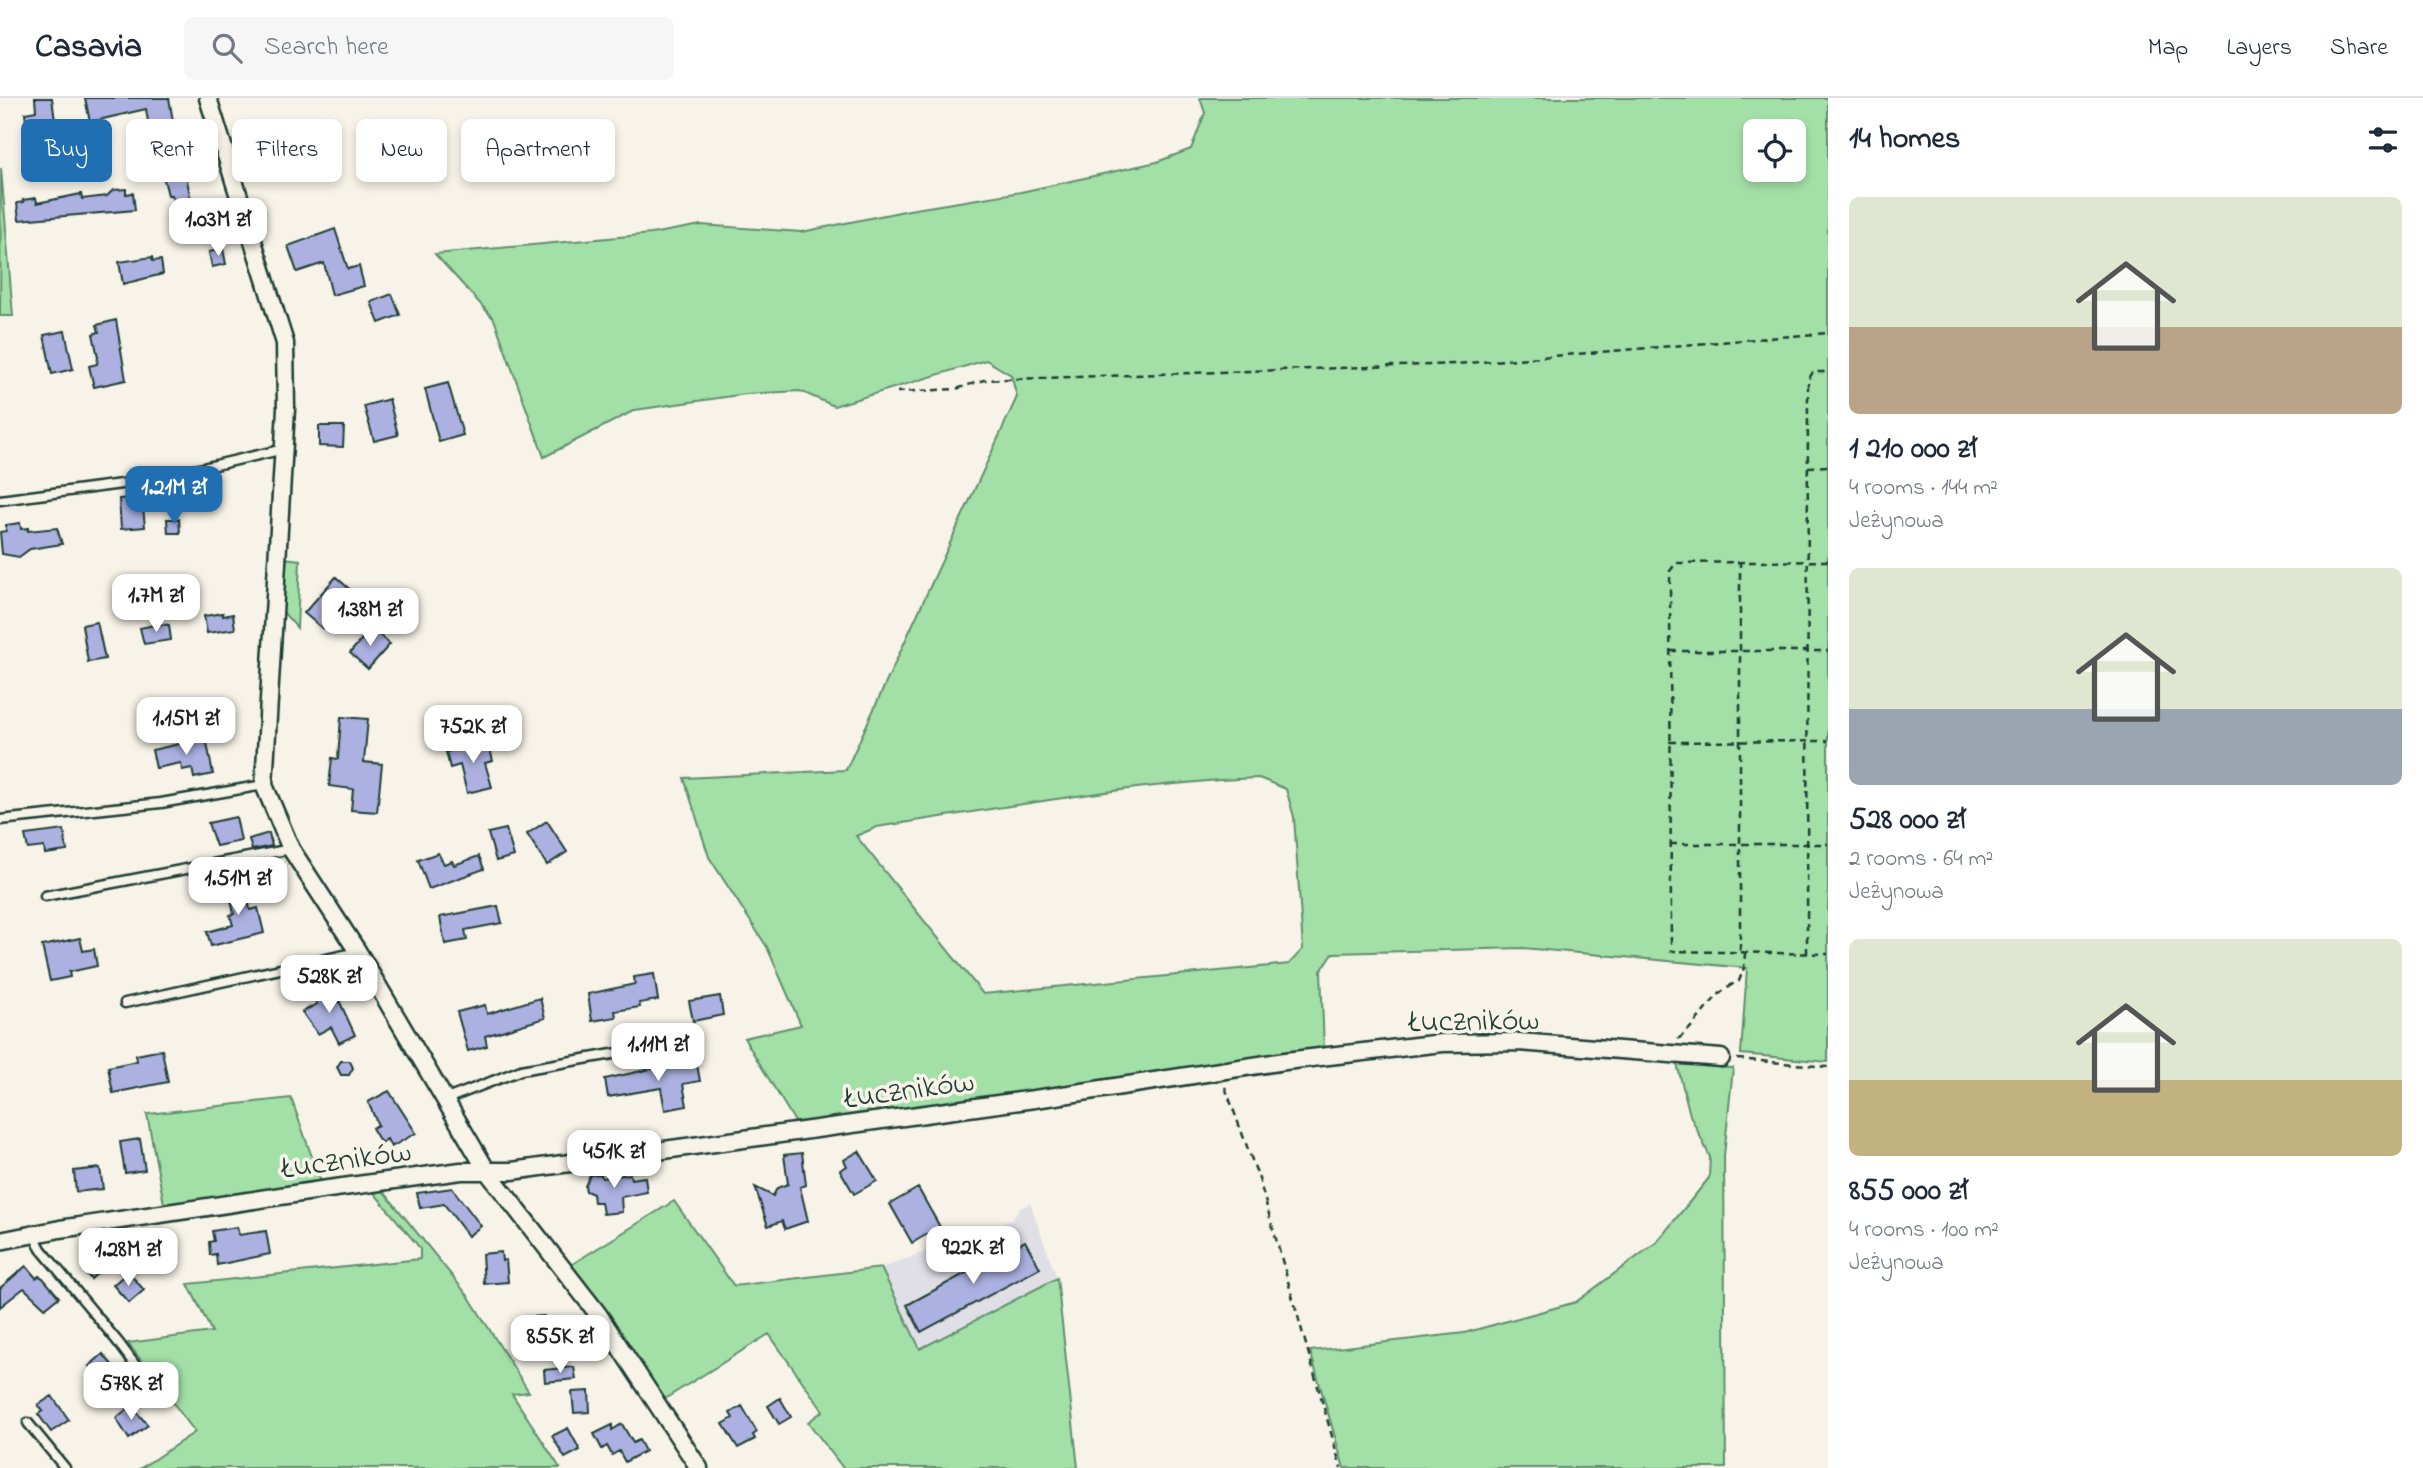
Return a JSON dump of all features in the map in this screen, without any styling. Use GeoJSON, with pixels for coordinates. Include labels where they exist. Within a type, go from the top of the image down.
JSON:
{"type":"FeatureCollection","features":[{"type":"Feature","properties":{"kind":"street"},"geometry":{"type":"LineString","coordinates":[[208,98],[282,324],[286,360],[284,449],[264,785],[291,849],[358,952],[487,1171],[597,1314],[699,1468]]}},
{"type":"Feature","properties":{"kind":"street","name":"Łuczników"},"geometry":{"type":"LineString","coordinates":[[0,1241],[321,1190],[461,1171],[512,1171],[1056,1096],[1217,1071],[1442,1043],[1519,1042],[1721,1058]]}},
{"type":"Feature","properties":{"kind":"lane"},"geometry":{"type":"LineString","coordinates":[[0,500],[152,480],[284,449]]}},
{"type":"Feature","properties":{"kind":"lane"},"geometry":{"type":"LineString","coordinates":[[0,820],[161,803],[264,785]]}},
{"type":"Feature","properties":{"kind":"lane"},"geometry":{"type":"LineString","coordinates":[[45,896],[291,849]]}},
{"type":"Feature","properties":{"kind":"lane"},"geometry":{"type":"LineString","coordinates":[[125,1003],[358,952]]}},
{"type":"Feature","properties":{"kind":"lane"},"geometry":{"type":"LineString","coordinates":[[444,1100],[521,1070],[687,1041]]}},
{"type":"Feature","properties":{"kind":"lane"},"geometry":{"type":"LineString","coordinates":[[34,1234],[41,1250],[144,1377]]}},
{"type":"Feature","properties":{"kind":"lane"},"geometry":{"type":"LineString","coordinates":[[28,1423],[65,1468]]}},
{"type":"Feature","properties":{"kind":"path"},"geometry":{"type":"LineString","coordinates":[[897,392],[956,389],[984,380],[1457,364],[1828,333]]}},
{"type":"Feature","properties":{"kind":"path"},"geometry":{"type":"LineString","coordinates":[[1807,954],[1808,380],[1813,372],[1828,372]]}},
{"type":"Feature","properties":{"kind":"path"},"geometry":{"type":"LineString","coordinates":[[1808,467],[1828,466]]}},
{"type":"Feature","properties":{"kind":"path"},"geometry":{"type":"LineString","coordinates":[[1828,561],[1676,563],[1670,571],[1669,742],[1671,951],[1828,954]]}},
{"type":"Feature","properties":{"kind":"path"},"geometry":{"type":"LineString","coordinates":[[1670,1054],[1677,1040],[1693,1029],[1710,1004],[1730,985],[1739,981],[1744,968],[1740,844],[1740,562]]}},
{"type":"Feature","properties":{"kind":"path"},"geometry":{"type":"LineString","coordinates":[[1670,651],[1828,651]]}},
{"type":"Feature","properties":{"kind":"path"},"geometry":{"type":"LineString","coordinates":[[1669,742],[1828,741]]}},
{"type":"Feature","properties":{"kind":"path"},"geometry":{"type":"LineString","coordinates":[[1670,844],[1828,844]]}},
{"type":"Feature","properties":{"kind":"path"},"geometry":{"type":"LineString","coordinates":[[1721,1058],[1828,1067]]}},
{"type":"Feature","properties":{"kind":"path"},"geometry":{"type":"LineString","coordinates":[[1217,1071],[1259,1179],[1341,1468]]}},
{"type":"Feature","properties":{"kind":"shaded area"},"geometry":{"type":"Polygon","coordinates":[[[1030,1203],[1057,1278],[919,1349],[881,1268],[1012,1220],[1020,1208],[1030,1203]]]}},
{"type":"Feature","properties":{"kind":"green space"},"geometry":{"type":"Polygon","coordinates":[[[1200,98],[1828,98],[1828,1062],[1741,1054],[1747,968],[1523,948],[1333,953],[1321,971],[1324,1050],[797,1125],[744,1038],[801,1025],[767,947],[709,857],[684,778],[846,770],[1017,397],[1011,375],[986,360],[834,406],[800,391],[746,394],[635,410],[544,457],[494,319],[435,254],[651,234],[701,225],[802,232],[909,210],[1021,192],[1157,162],[1191,149],[1205,113],[1200,98]],[[1259,778],[1163,785],[877,827],[856,836],[983,994],[1289,964],[1303,949],[1294,817],[1286,789],[1259,778]]]}},
{"type":"Feature","properties":{"kind":"green space"},"geometry":{"type":"Polygon","coordinates":[[[1,168],[13,316],[0,316],[1,168]]]}},
{"type":"Feature","properties":{"kind":"green space"},"geometry":{"type":"Polygon","coordinates":[[[284,558],[300,560],[297,628],[282,611],[284,558]]]}},
{"type":"Feature","properties":{"kind":"green space"},"geometry":{"type":"Polygon","coordinates":[[[1676,1060],[1716,1062],[1721,1068],[1733,1068],[1724,1156],[1726,1468],[1344,1468],[1310,1351],[1464,1333],[1576,1302],[1657,1242],[1709,1178],[1710,1157],[1690,1115],[1676,1060]]]}},
{"type":"Feature","properties":{"kind":"green space"},"geometry":{"type":"Polygon","coordinates":[[[291,1098],[322,1185],[165,1209],[147,1114],[291,1098]]]}},
{"type":"Feature","properties":{"kind":"green space"},"geometry":{"type":"Polygon","coordinates":[[[380,1187],[469,1297],[529,1392],[512,1394],[560,1468],[141,1468],[195,1432],[128,1343],[212,1332],[188,1284],[420,1259],[420,1248],[370,1188],[380,1187]]]}},
{"type":"Feature","properties":{"kind":"green space"},"geometry":{"type":"Polygon","coordinates":[[[674,1201],[734,1286],[881,1268],[920,1349],[1057,1278],[1078,1468],[843,1468],[808,1422],[823,1411],[769,1334],[663,1400],[569,1266],[674,1201]]]}},
{"type":"Feature","properties":{"kind":"building"},"geometry":{"type":"Polygon","coordinates":[[[35,98],[52,98],[55,119],[26,119],[25,113],[36,111],[35,98]]]}},
{"type":"Feature","properties":{"kind":"building"},"geometry":{"type":"Polygon","coordinates":[[[85,98],[169,98],[173,119],[148,119],[146,109],[103,119],[89,119],[85,98]]]}},
{"type":"Feature","properties":{"kind":"building"},"geometry":{"type":"Polygon","coordinates":[[[165,182],[187,182],[191,201],[196,201],[201,224],[179,227],[172,195],[168,195],[165,182]]]}},
{"type":"Feature","properties":{"kind":"building"},"geometry":{"type":"Polygon","coordinates":[[[126,189],[126,194],[133,193],[135,210],[19,220],[17,203],[24,202],[23,200],[36,198],[37,203],[81,194],[82,199],[107,196],[113,190],[126,189]]]}},
{"type":"Feature","properties":{"kind":"building"},"geometry":{"type":"Polygon","coordinates":[[[335,229],[348,269],[359,266],[364,286],[332,295],[324,263],[297,272],[288,246],[335,229]]]}},
{"type":"Feature","properties":{"kind":"building"},"geometry":{"type":"Polygon","coordinates":[[[223,249],[226,264],[212,267],[209,252],[223,249]]]}},
{"type":"Feature","properties":{"kind":"building"},"geometry":{"type":"Polygon","coordinates":[[[152,257],[153,261],[161,260],[163,274],[123,284],[119,262],[152,257]]]}},
{"type":"Feature","properties":{"kind":"building"},"geometry":{"type":"Polygon","coordinates":[[[392,294],[400,315],[379,323],[371,302],[392,294]]]}},
{"type":"Feature","properties":{"kind":"building"},"geometry":{"type":"Polygon","coordinates":[[[116,320],[126,380],[94,387],[89,366],[97,364],[98,357],[93,334],[99,332],[97,325],[116,320]]]}},
{"type":"Feature","properties":{"kind":"building"},"geometry":{"type":"Polygon","coordinates":[[[65,331],[73,369],[52,374],[44,335],[65,331]]]}},
{"type":"Feature","properties":{"kind":"building"},"geometry":{"type":"Polygon","coordinates":[[[448,383],[463,435],[439,442],[425,389],[448,383]]]}},
{"type":"Feature","properties":{"kind":"building"},"geometry":{"type":"Polygon","coordinates":[[[389,399],[398,435],[374,441],[364,406],[389,399]]]}},
{"type":"Feature","properties":{"kind":"building"},"geometry":{"type":"Polygon","coordinates":[[[319,426],[344,426],[343,447],[319,446],[319,426]]]}},
{"type":"Feature","properties":{"kind":"building"},"geometry":{"type":"Polygon","coordinates":[[[142,497],[145,527],[121,529],[119,499],[142,497]]]}},
{"type":"Feature","properties":{"kind":"building"},"geometry":{"type":"Polygon","coordinates":[[[167,519],[179,519],[180,533],[168,533],[167,519]]]}},
{"type":"Feature","properties":{"kind":"building"},"geometry":{"type":"Polygon","coordinates":[[[20,523],[21,529],[28,528],[28,531],[57,528],[62,544],[30,549],[19,557],[2,554],[0,532],[6,531],[6,525],[20,523]]]}},
{"type":"Feature","properties":{"kind":"building"},"geometry":{"type":"Polygon","coordinates":[[[336,577],[354,593],[323,629],[304,613],[336,577]]]}},
{"type":"Feature","properties":{"kind":"building"},"geometry":{"type":"Polygon","coordinates":[[[223,613],[223,616],[233,614],[235,629],[207,633],[204,616],[223,613]]]}},
{"type":"Feature","properties":{"kind":"building"},"geometry":{"type":"Polygon","coordinates":[[[97,622],[105,659],[88,662],[82,625],[97,622]]]}},
{"type":"Feature","properties":{"kind":"building"},"geometry":{"type":"Polygon","coordinates":[[[169,625],[171,640],[144,644],[140,628],[169,625]]]}},
{"type":"Feature","properties":{"kind":"building"},"geometry":{"type":"Polygon","coordinates":[[[371,628],[390,644],[368,669],[350,653],[371,628]]]}},
{"type":"Feature","properties":{"kind":"building"},"geometry":{"type":"Polygon","coordinates":[[[341,717],[368,719],[364,762],[382,764],[377,812],[351,810],[353,789],[329,786],[332,758],[338,759],[341,717]]]}},
{"type":"Feature","properties":{"kind":"building"},"geometry":{"type":"Polygon","coordinates":[[[206,738],[213,774],[194,778],[192,768],[182,770],[181,763],[156,768],[152,750],[206,738]]]}},
{"type":"Feature","properties":{"kind":"building"},"geometry":{"type":"Polygon","coordinates":[[[488,741],[493,761],[485,763],[492,787],[467,793],[460,765],[450,768],[446,752],[488,741]]]}},
{"type":"Feature","properties":{"kind":"building"},"geometry":{"type":"Polygon","coordinates":[[[236,817],[241,841],[216,846],[208,823],[236,817]]]}},
{"type":"Feature","properties":{"kind":"building"},"geometry":{"type":"Polygon","coordinates":[[[547,821],[567,852],[547,865],[527,834],[547,821]]]}},
{"type":"Feature","properties":{"kind":"building"},"geometry":{"type":"Polygon","coordinates":[[[506,829],[514,856],[496,861],[488,833],[506,829]]]}},
{"type":"Feature","properties":{"kind":"building"},"geometry":{"type":"Polygon","coordinates":[[[64,830],[67,851],[45,854],[44,847],[28,849],[25,835],[64,830]]]}},
{"type":"Feature","properties":{"kind":"building"},"geometry":{"type":"Polygon","coordinates":[[[269,833],[272,846],[252,850],[249,839],[269,833]]]}},
{"type":"Feature","properties":{"kind":"building"},"geometry":{"type":"Polygon","coordinates":[[[438,853],[444,864],[452,861],[454,865],[479,856],[484,869],[429,889],[418,860],[438,853]]]}},
{"type":"Feature","properties":{"kind":"building"},"geometry":{"type":"Polygon","coordinates":[[[244,877],[250,910],[258,908],[264,933],[211,946],[207,932],[233,925],[230,915],[234,914],[227,880],[244,877]]]}},
{"type":"Feature","properties":{"kind":"building"},"geometry":{"type":"Polygon","coordinates":[[[498,906],[502,923],[465,930],[467,940],[445,944],[440,917],[498,906]]]}},
{"type":"Feature","properties":{"kind":"building"},"geometry":{"type":"Polygon","coordinates":[[[80,938],[83,951],[94,949],[97,966],[69,972],[70,977],[50,981],[42,946],[80,938]]]}},
{"type":"Feature","properties":{"kind":"building"},"geometry":{"type":"Polygon","coordinates":[[[654,974],[658,1000],[639,1003],[640,1007],[615,1011],[616,1017],[592,1021],[588,994],[635,984],[634,977],[654,974]]]}},
{"type":"Feature","properties":{"kind":"building"},"geometry":{"type":"Polygon","coordinates":[[[332,985],[355,1035],[339,1043],[331,1027],[318,1034],[302,1012],[317,1004],[312,995],[332,985]]]}},
{"type":"Feature","properties":{"kind":"building"},"geometry":{"type":"Polygon","coordinates":[[[720,996],[723,1015],[693,1021],[689,1001],[720,996]]]}},
{"type":"Feature","properties":{"kind":"building"},"geometry":{"type":"Polygon","coordinates":[[[540,998],[545,1018],[485,1036],[487,1046],[468,1051],[457,1012],[485,1005],[487,1014],[540,998]]]}},
{"type":"Feature","properties":{"kind":"building"},"geometry":{"type":"Polygon","coordinates":[[[162,1050],[168,1082],[113,1093],[108,1067],[137,1061],[136,1055],[162,1050]]]}},
{"type":"Feature","properties":{"kind":"building"},"geometry":{"type":"Polygon","coordinates":[[[696,1059],[700,1081],[683,1084],[687,1106],[665,1110],[661,1088],[608,1097],[605,1079],[696,1059]]]}},
{"type":"Feature","properties":{"kind":"building"},"geometry":{"type":"Polygon","coordinates":[[[341,1061],[350,1061],[353,1068],[349,1075],[341,1075],[337,1067],[341,1061]]]}},
{"type":"Feature","properties":{"kind":"building"},"geometry":{"type":"Polygon","coordinates":[[[389,1091],[416,1133],[391,1147],[387,1139],[381,1143],[372,1128],[378,1125],[368,1102],[389,1091]]]}},
{"type":"Feature","properties":{"kind":"building"},"geometry":{"type":"Polygon","coordinates":[[[140,1139],[145,1170],[125,1173],[120,1142],[140,1139]]]}},
{"type":"Feature","properties":{"kind":"building"},"geometry":{"type":"Polygon","coordinates":[[[859,1151],[877,1181],[854,1194],[840,1170],[847,1166],[844,1160],[859,1151]]]}},
{"type":"Feature","properties":{"kind":"building"},"geometry":{"type":"Polygon","coordinates":[[[802,1153],[806,1185],[800,1187],[808,1221],[785,1229],[782,1221],[768,1226],[755,1187],[773,1196],[777,1188],[788,1184],[784,1155],[802,1153]]]}},
{"type":"Feature","properties":{"kind":"building"},"geometry":{"type":"Polygon","coordinates":[[[100,1168],[103,1189],[76,1192],[74,1171],[100,1168]]]}},
{"type":"Feature","properties":{"kind":"building"},"geometry":{"type":"Polygon","coordinates":[[[601,1174],[602,1178],[630,1174],[631,1179],[645,1177],[647,1192],[621,1197],[622,1212],[603,1214],[601,1202],[594,1202],[593,1194],[586,1191],[585,1186],[590,1175],[601,1174]]]}},
{"type":"Feature","properties":{"kind":"building"},"geometry":{"type":"Polygon","coordinates":[[[452,1188],[481,1226],[468,1236],[444,1204],[420,1208],[417,1193],[452,1188]]]}},
{"type":"Feature","properties":{"kind":"building"},"geometry":{"type":"Polygon","coordinates":[[[918,1188],[940,1227],[912,1243],[890,1204],[918,1188]]]}},
{"type":"Feature","properties":{"kind":"building"},"geometry":{"type":"Polygon","coordinates":[[[237,1227],[239,1235],[266,1231],[270,1254],[217,1265],[216,1254],[210,1255],[209,1242],[214,1241],[212,1231],[237,1227]]]}},
{"type":"Feature","properties":{"kind":"building"},"geometry":{"type":"Polygon","coordinates":[[[1025,1241],[1040,1268],[921,1332],[907,1305],[1025,1241]]]}},
{"type":"Feature","properties":{"kind":"building"},"geometry":{"type":"Polygon","coordinates":[[[501,1252],[502,1261],[506,1260],[508,1282],[484,1284],[482,1254],[501,1252]]]}},
{"type":"Feature","properties":{"kind":"building"},"geometry":{"type":"Polygon","coordinates":[[[101,1254],[109,1263],[91,1279],[83,1270],[101,1254]]]}},
{"type":"Feature","properties":{"kind":"building"},"geometry":{"type":"Polygon","coordinates":[[[26,1266],[36,1278],[43,1278],[59,1297],[45,1308],[24,1288],[0,1307],[0,1288],[26,1266]]]}},
{"type":"Feature","properties":{"kind":"building"},"geometry":{"type":"Polygon","coordinates":[[[128,1272],[144,1290],[129,1303],[113,1285],[128,1272]]]}},
{"type":"Feature","properties":{"kind":"building"},"geometry":{"type":"Polygon","coordinates":[[[544,1316],[546,1335],[542,1336],[543,1344],[519,1347],[516,1324],[531,1322],[530,1317],[544,1316]]]}},
{"type":"Feature","properties":{"kind":"building"},"geometry":{"type":"Polygon","coordinates":[[[103,1354],[113,1366],[99,1378],[89,1366],[103,1354]]]}},
{"type":"Feature","properties":{"kind":"building"},"geometry":{"type":"Polygon","coordinates":[[[574,1367],[576,1379],[545,1382],[544,1370],[574,1367]]]}},
{"type":"Feature","properties":{"kind":"building"},"geometry":{"type":"Polygon","coordinates":[[[589,1391],[590,1412],[574,1413],[572,1392],[589,1391]]]}},
{"type":"Feature","properties":{"kind":"building"},"geometry":{"type":"Polygon","coordinates":[[[52,1396],[69,1420],[51,1432],[38,1414],[43,1411],[38,1405],[52,1396]]]}},
{"type":"Feature","properties":{"kind":"building"},"geometry":{"type":"Polygon","coordinates":[[[780,1398],[791,1417],[779,1424],[768,1406],[780,1398]]]}},
{"type":"Feature","properties":{"kind":"building"},"geometry":{"type":"Polygon","coordinates":[[[131,1406],[148,1425],[129,1439],[116,1418],[131,1406]]]}},
{"type":"Feature","properties":{"kind":"building"},"geometry":{"type":"Polygon","coordinates":[[[742,1406],[757,1432],[753,1435],[755,1439],[738,1448],[723,1424],[733,1418],[730,1413],[742,1406]]]}},
{"type":"Feature","properties":{"kind":"building"},"geometry":{"type":"Polygon","coordinates":[[[622,1424],[633,1443],[639,1440],[645,1451],[625,1462],[619,1451],[612,1455],[607,1446],[602,1449],[594,1434],[612,1425],[612,1430],[622,1424]]]}},
{"type":"Feature","properties":{"kind":"building"},"geometry":{"type":"Polygon","coordinates":[[[568,1428],[580,1450],[565,1458],[552,1436],[568,1428]]]}}]}
